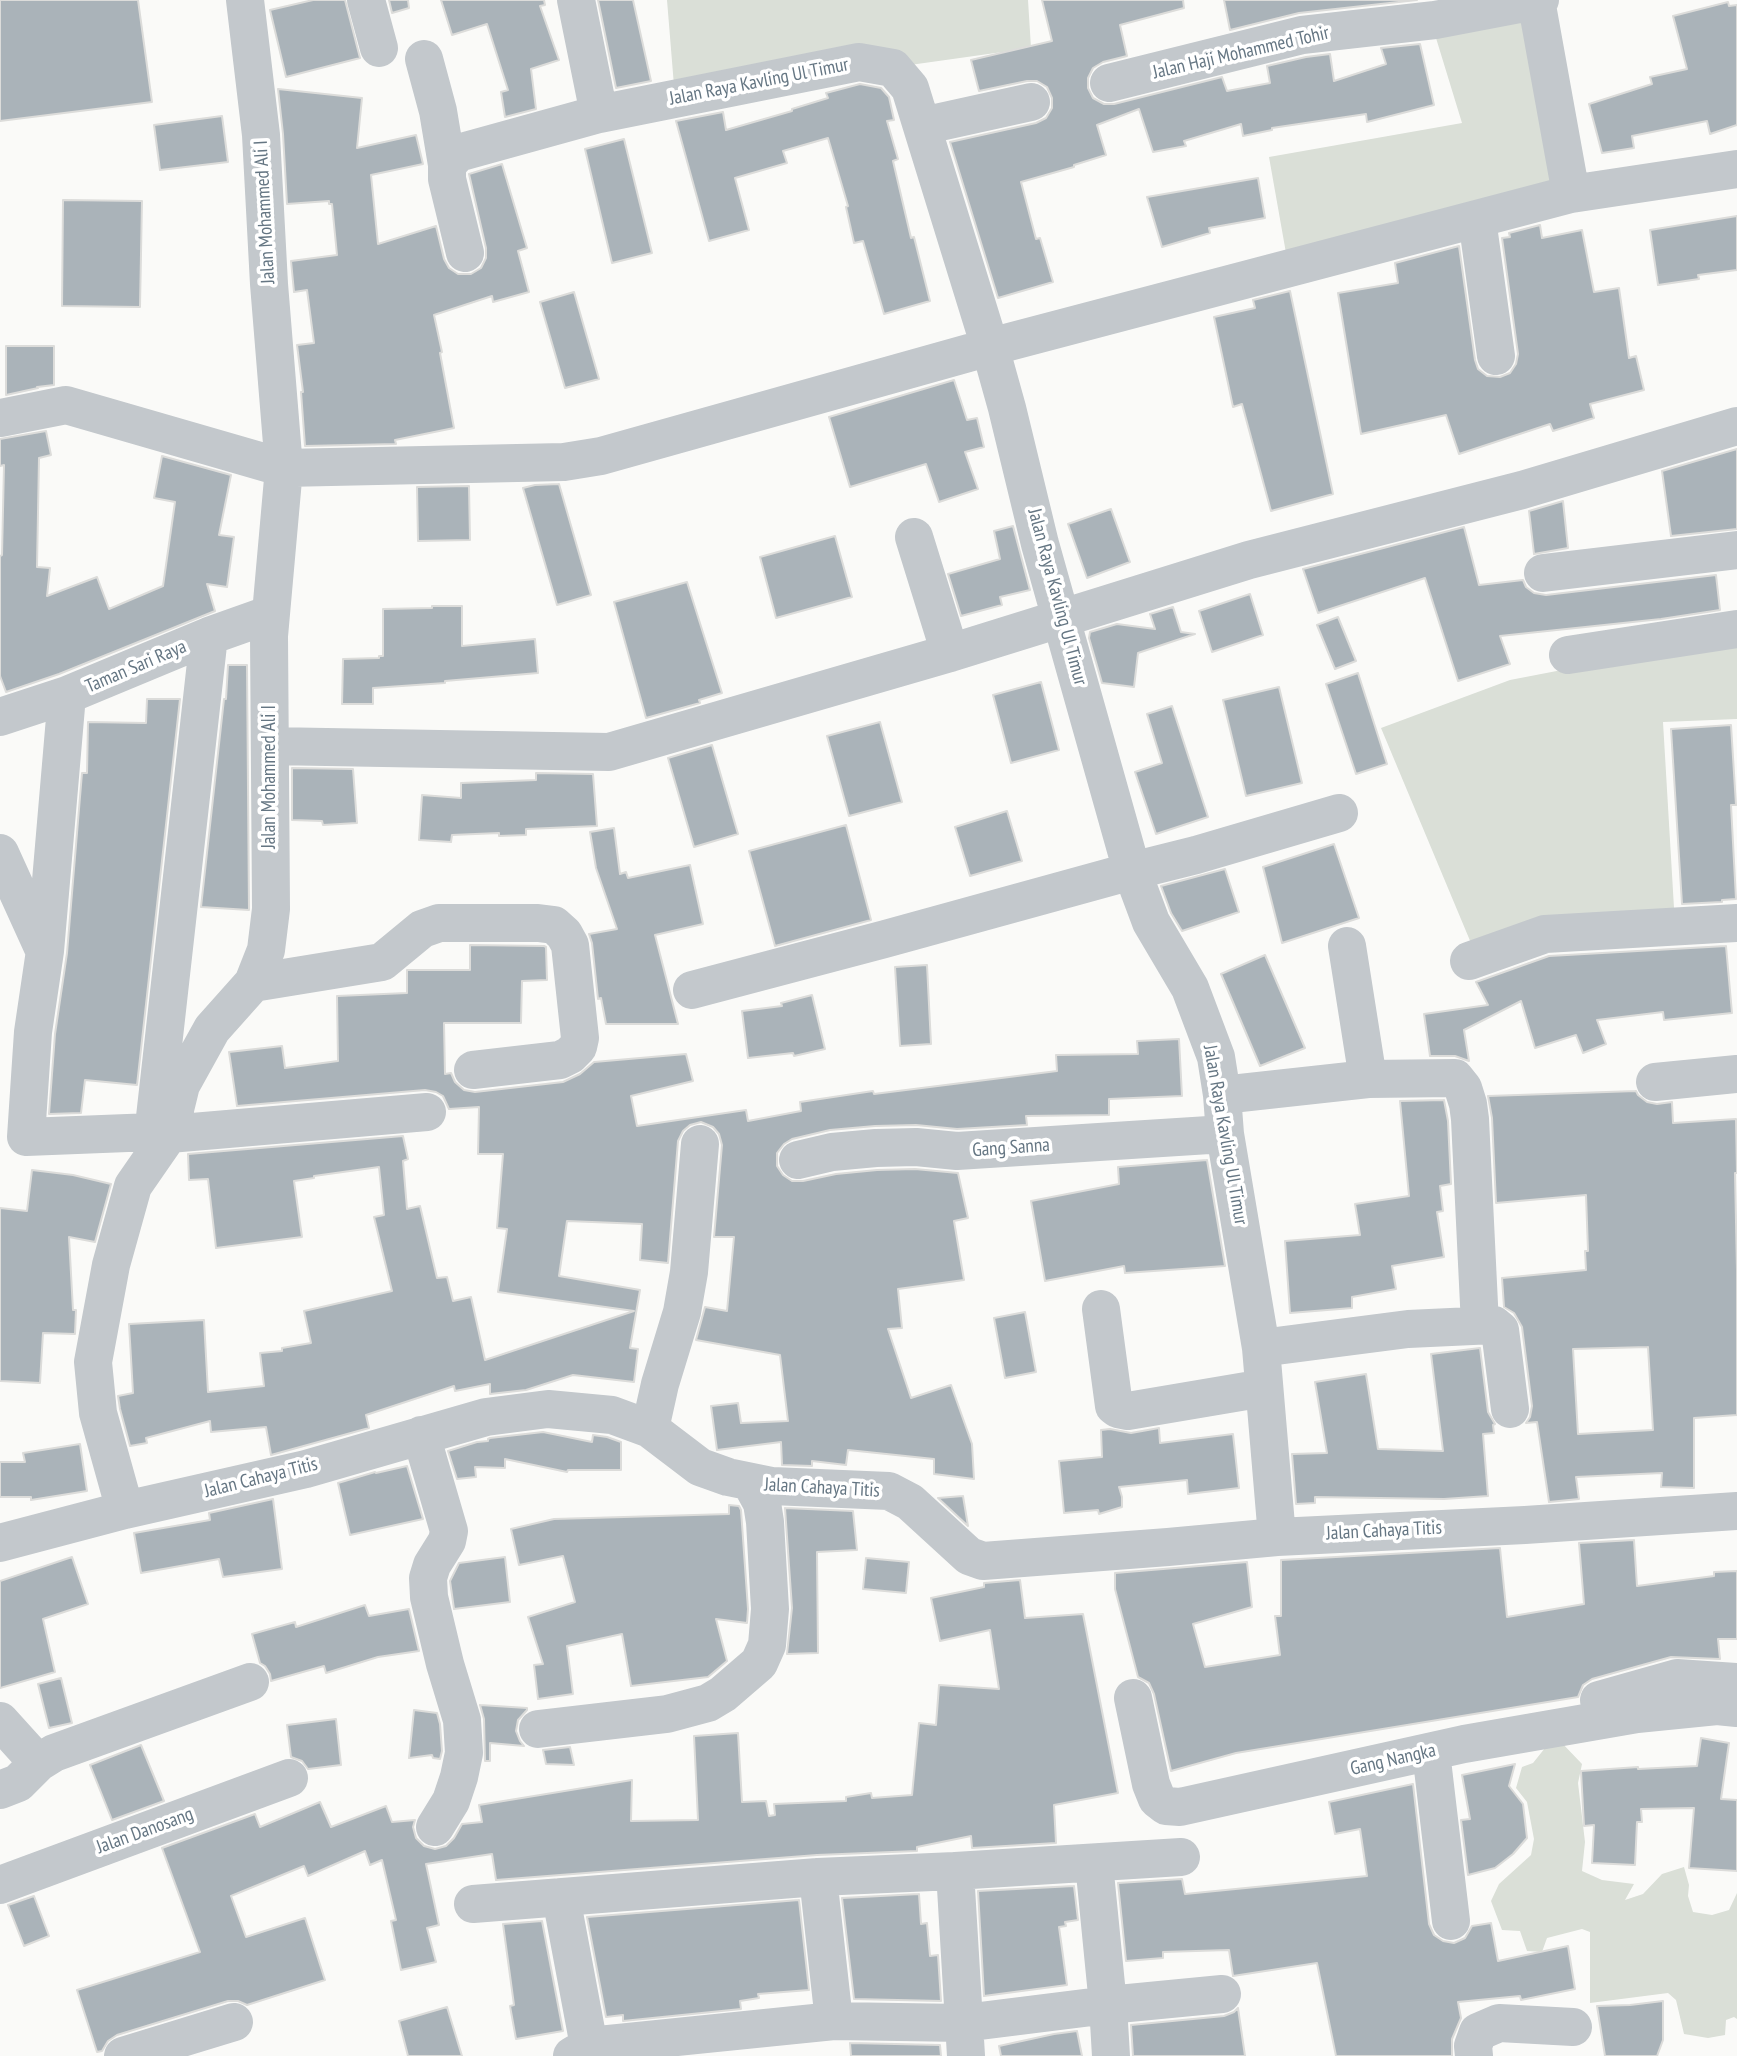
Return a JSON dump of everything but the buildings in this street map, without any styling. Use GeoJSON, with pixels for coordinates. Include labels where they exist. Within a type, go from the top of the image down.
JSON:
{"type":"FeatureCollection","features":[{"type":"Feature","properties":{"kind":"street","name":"Jalan Mohammed Ali I"},"geometry":{"type":"LineString","coordinates":[[125,1510],[98,1413],[93,1362],[111,1265],[133,1186],[158,1141],[181,1085],[212,1030],[253,983],[266,950],[271,909],[270,636],[284,468],[269,284],[261,135],[245,0]]}},
{"type":"Feature","properties":{"kind":"street"},"geometry":{"type":"LineString","coordinates":[[366,0],[379,48]]}},
{"type":"Feature","properties":{"kind":"street"},"geometry":{"type":"LineString","coordinates":[[576,0],[599,114]]}},
{"type":"Feature","properties":{"kind":"street"},"geometry":{"type":"LineString","coordinates":[[1537,0],[1571,194]]}},
{"type":"Feature","properties":{"kind":"street","name":"Jalan Haji Mohammed Tohir"},"geometry":{"type":"LineString","coordinates":[[1109,83],[1301,35],[1435,20],[1537,0]]}},
{"type":"Feature","properties":{"kind":"street"},"geometry":{"type":"LineString","coordinates":[[424,59],[438,111],[447,179],[465,253]]}},
{"type":"Feature","properties":{"kind":"street","name":"Jalan Raya Kavling Ul Timur"},"geometry":{"type":"LineString","coordinates":[[447,165],[457,153],[599,114],[859,62],[893,68],[910,89],[990,347],[1041,544],[1132,870],[1151,922],[1189,988],[1216,1057],[1225,1134],[1261,1348],[1277,1537]]}},
{"type":"Feature","properties":{"kind":"street"},"geometry":{"type":"LineString","coordinates":[[922,126],[1031,102]]}},
{"type":"Feature","properties":{"kind":"street"},"geometry":{"type":"LineString","coordinates":[[0,418],[66,405],[284,468],[564,462],[601,456],[990,347],[1571,194],[1737,169]]}},
{"type":"Feature","properties":{"kind":"street"},"geometry":{"type":"LineString","coordinates":[[1477,219],[1496,356]]}},
{"type":"Feature","properties":{"kind":"street"},"geometry":{"type":"LineString","coordinates":[[270,746],[609,752],[950,653],[1249,560],[1522,489],[1737,426]]}},
{"type":"Feature","properties":{"kind":"street"},"geometry":{"type":"LineString","coordinates":[[914,537],[950,653]]}},
{"type":"Feature","properties":{"kind":"street"},"geometry":{"type":"LineString","coordinates":[[1543,573],[1737,550]]}},
{"type":"Feature","properties":{"kind":"street","name":"Taman Sari Raya"},"geometry":{"type":"LineString","coordinates":[[0,716],[67,695],[209,636],[271,614]]}},
{"type":"Feature","properties":{"kind":"street"},"geometry":{"type":"LineString","coordinates":[[1568,655],[1737,629]]}},
{"type":"Feature","properties":{"kind":"street"},"geometry":{"type":"LineString","coordinates":[[158,1141],[209,636]]}},
{"type":"Feature","properties":{"kind":"street"},"geometry":{"type":"LineString","coordinates":[[67,695],[45,951],[17,1037],[26,1137],[158,1141],[427,1112]]}},
{"type":"Feature","properties":{"kind":"street"},"geometry":{"type":"LineString","coordinates":[[692,990],[1196,855],[1339,813]]}},
{"type":"Feature","properties":{"kind":"street"},"geometry":{"type":"LineString","coordinates":[[0,853],[10,902],[45,951]]}},
{"type":"Feature","properties":{"kind":"street"},"geometry":{"type":"LineString","coordinates":[[253,983],[382,962],[422,929],[439,923],[554,925],[564,934],[570,945],[580,1038],[578,1047],[560,1060],[472,1070]]}},
{"type":"Feature","properties":{"kind":"street"},"geometry":{"type":"LineString","coordinates":[[1469,961],[1545,934],[1737,923]]}},
{"type":"Feature","properties":{"kind":"street"},"geometry":{"type":"LineString","coordinates":[[1347,946],[1368,1079]]}},
{"type":"Feature","properties":{"kind":"street"},"geometry":{"type":"LineString","coordinates":[[1655,1082],[1737,1074]]}},
{"type":"Feature","properties":{"kind":"street"},"geometry":{"type":"LineString","coordinates":[[1222,1095],[1368,1079],[1455,1078],[1463,1088],[1470,1119],[1480,1325]]}},
{"type":"Feature","properties":{"kind":"street","name":"Gang Sanna"},"geometry":{"type":"LineString","coordinates":[[798,1160],[832,1152],[876,1148],[916,1147],[957,1151],[1225,1134]]}},
{"type":"Feature","properties":{"kind":"street"},"geometry":{"type":"LineString","coordinates":[[650,1429],[660,1384],[682,1312],[689,1272],[700,1144]]}},
{"type":"Feature","properties":{"kind":"street"},"geometry":{"type":"LineString","coordinates":[[1101,1309],[1115,1406],[1118,1409],[1128,1411],[1264,1388]]}},
{"type":"Feature","properties":{"kind":"street"},"geometry":{"type":"LineString","coordinates":[[1261,1348],[1408,1329],[1494,1325],[1500,1330],[1510,1409]]}},
{"type":"Feature","properties":{"kind":"street","name":"Jalan Cahaya Titis"},"geometry":{"type":"LineString","coordinates":[[0,1543],[125,1510],[306,1469],[486,1417],[548,1409],[612,1415],[650,1429],[700,1467],[751,1483],[889,1491],[910,1502],[969,1556],[983,1561],[1277,1537],[1737,1511]]}},
{"type":"Feature","properties":{"kind":"street"},"geometry":{"type":"LineString","coordinates":[[421,1435],[449,1531],[447,1541],[432,1564],[428,1578],[445,1664],[462,1720],[464,1753],[460,1777],[451,1801],[435,1827]]}},
{"type":"Feature","properties":{"kind":"street"},"geometry":{"type":"LineString","coordinates":[[538,1729],[667,1714],[708,1703],[723,1694],[759,1663],[767,1645],[770,1609],[765,1522],[762,1503],[751,1483]]}},
{"type":"Feature","properties":{"kind":"street"},"geometry":{"type":"LineString","coordinates":[[1451,1921],[1422,1741],[1597,1700],[1677,1678],[1737,1682]]}},
{"type":"Feature","properties":{"kind":"street"},"geometry":{"type":"LineString","coordinates":[[0,1790],[18,1783],[38,1763],[54,1753],[250,1682]]}},
{"type":"Feature","properties":{"kind":"street","name":"Gang Nangka"},"geometry":{"type":"LineString","coordinates":[[1133,1698],[1151,1784],[1157,1799],[1166,1806],[1180,1807],[1422,1741],[1464,1744],[1637,1713],[1717,1706],[1737,1708]]}},
{"type":"Feature","properties":{"kind":"street"},"geometry":{"type":"LineString","coordinates":[[0,1721],[38,1763]]}},
{"type":"Feature","properties":{"kind":"street","name":"Jalan Danosang"},"geometry":{"type":"LineString","coordinates":[[0,1885],[289,1778]]}},
{"type":"Feature","properties":{"kind":"street"},"geometry":{"type":"LineString","coordinates":[[473,1904],[818,1877],[1181,1857]]}},
{"type":"Feature","properties":{"kind":"street"},"geometry":{"type":"LineString","coordinates":[[1094,1863],[1111,2056]]}},
{"type":"Feature","properties":{"kind":"street"},"geometry":{"type":"LineString","coordinates":[[955,1871],[965,2039]]}},
{"type":"Feature","properties":{"kind":"street"},"geometry":{"type":"LineString","coordinates":[[818,1877],[834,2021]]}},
{"type":"Feature","properties":{"kind":"street"},"geometry":{"type":"LineString","coordinates":[[561,1897],[581,2051],[834,2021],[965,2039],[1108,2005],[1222,1994]]}},
{"type":"Feature","properties":{"kind":"street"},"geometry":{"type":"LineString","coordinates":[[123,2056],[234,2022]]}},
{"type":"Feature","properties":{"kind":"street"},"geometry":{"type":"LineString","coordinates":[[1474,2056],[1473,2046],[1478,2032],[1499,2023],[1573,2027]]}},
{"type":"Feature","properties":{"kind":"shaded area"},"geometry":{"type":"Polygon","coordinates":[[[667,0],[1028,0],[1031,48],[675,98],[667,0]]]}},
{"type":"Feature","properties":{"kind":"shaded area"},"geometry":{"type":"Polygon","coordinates":[[[1523,18],[1557,195],[1286,253],[1269,157],[1462,123],[1436,38],[1523,18]]]}},
{"type":"Feature","properties":{"kind":"shaded area"},"geometry":{"type":"Polygon","coordinates":[[[1737,646],[1737,719],[1663,722],[1674,908],[1476,955],[1381,728],[1510,680],[1650,653],[1737,646]]]}},
{"type":"Feature","properties":{"kind":"shaded area"},"geometry":{"type":"Polygon","coordinates":[[[1561,1742],[1582,1764],[1578,1783],[1585,1842],[1582,1871],[1602,1880],[1634,1884],[1625,1900],[1643,1894],[1662,1874],[1684,1867],[1693,1912],[1712,1915],[1729,1910],[1737,1893],[1737,2019],[1734,2017],[1726,2020],[1725,2035],[1708,2038],[1684,2034],[1676,2000],[1668,1993],[1590,2003],[1590,1932],[1582,1929],[1547,1938],[1542,1952],[1527,1951],[1520,1931],[1502,1930],[1491,1901],[1499,1884],[1531,1855],[1534,1839],[1527,1802],[1516,1788],[1522,1767],[1533,1763],[1545,1748],[1561,1742]]]}}]}
